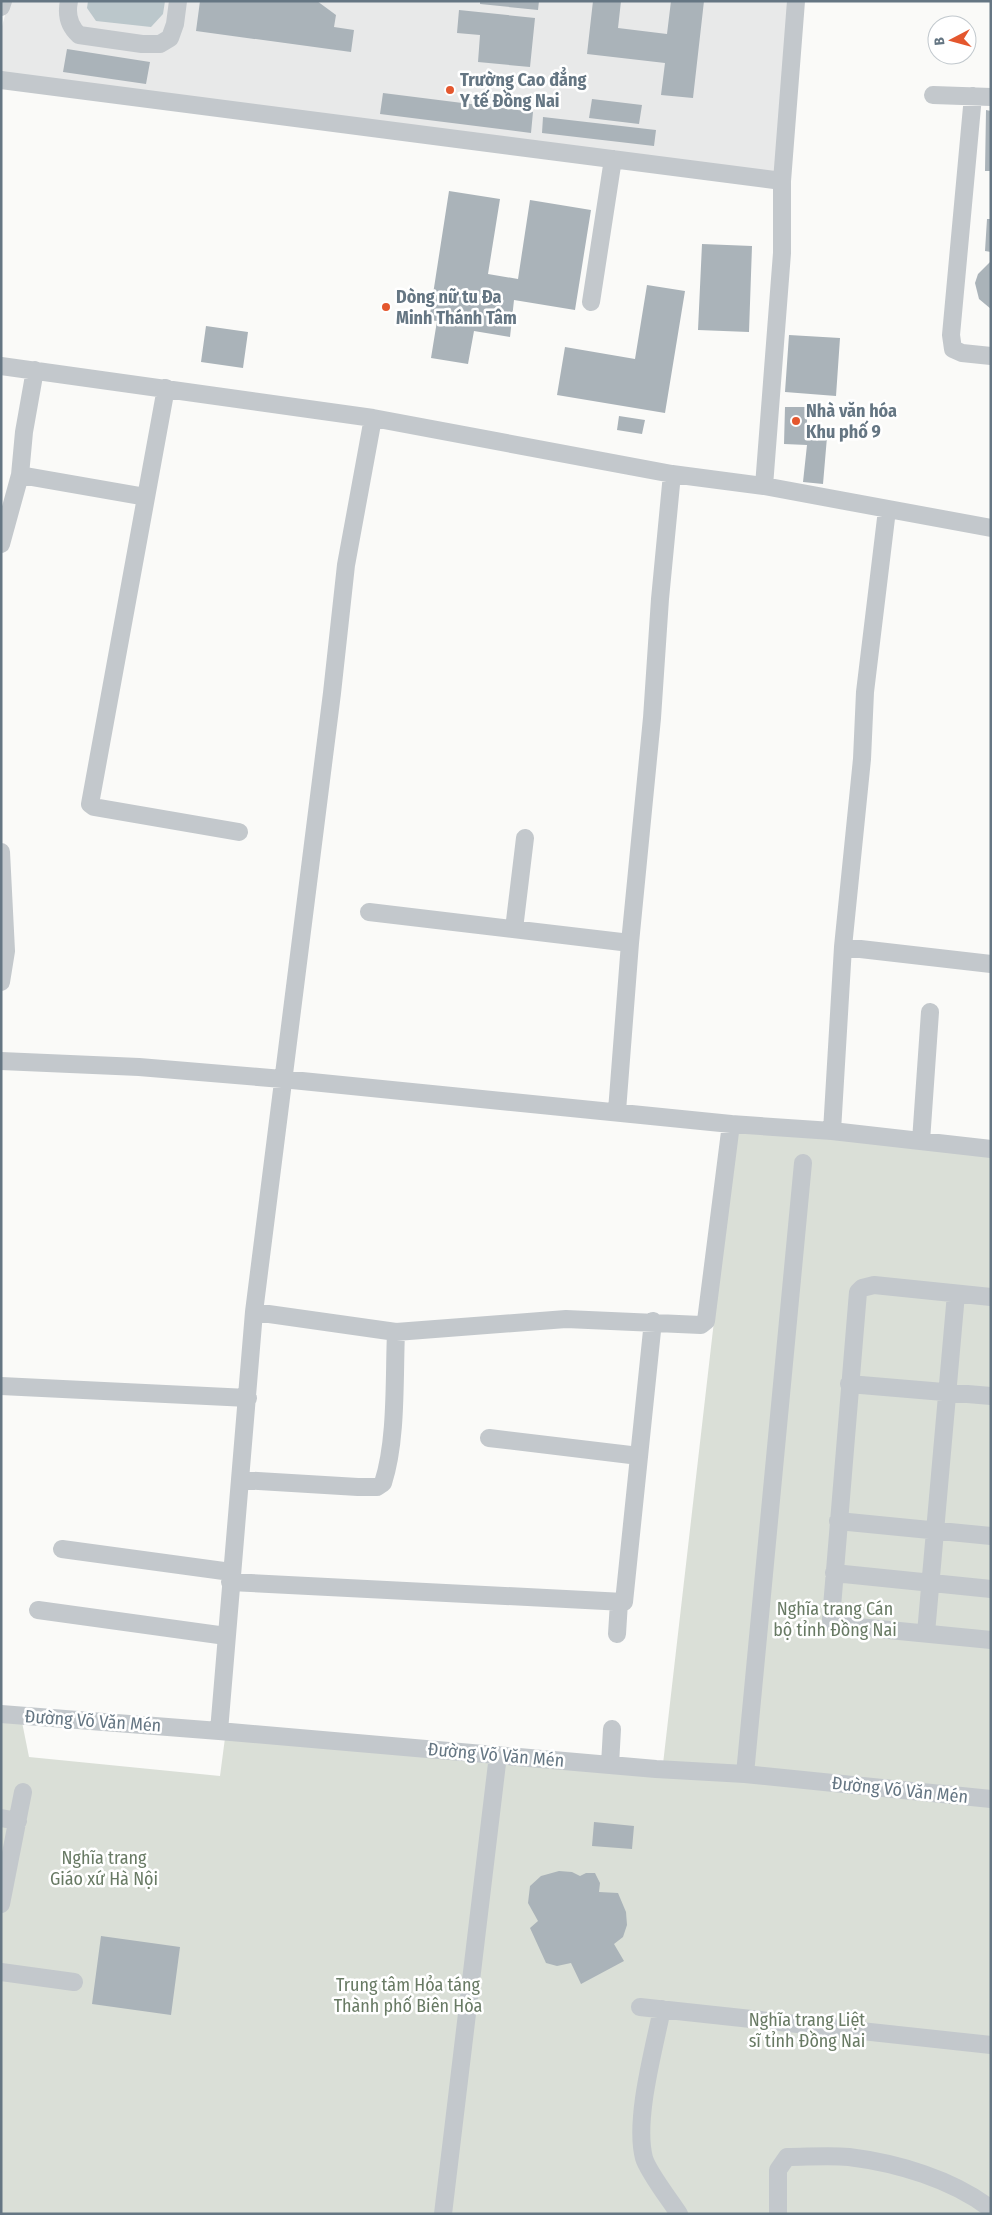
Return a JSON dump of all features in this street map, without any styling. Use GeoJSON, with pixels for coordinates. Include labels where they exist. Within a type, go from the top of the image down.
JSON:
{"type":"FeatureCollection","features":[{"type":"Feature","properties":{"kind":"street"},"geometry":{"type":"LineString","coordinates":[[1,7],[3,1]]}},
{"type":"Feature","properties":{"kind":"street"},"geometry":{"type":"LineString","coordinates":[[69,1],[68,19],[72,28],[79,35],[142,44],[160,44],[170,38],[175,24],[178,1]]}},
{"type":"Feature","properties":{"kind":"street"},"geometry":{"type":"LineString","coordinates":[[764,486],[782,253],[782,181],[796,1]]}},
{"type":"Feature","properties":{"kind":"street"},"geometry":{"type":"LineString","coordinates":[[1,80],[782,181]]}},
{"type":"Feature","properties":{"kind":"street"},"geometry":{"type":"LineString","coordinates":[[933,95],[982,97],[951,335],[953,349],[962,353],[991,356]]}},
{"type":"Feature","properties":{"kind":"street"},"geometry":{"type":"LineString","coordinates":[[591,302],[613,159]]}},
{"type":"Feature","properties":{"kind":"street"},"geometry":{"type":"LineString","coordinates":[[1,366],[373,418],[672,474],[764,486],[991,528]]}},
{"type":"Feature","properties":{"kind":"street"},"geometry":{"type":"LineString","coordinates":[[1,544],[20,476],[24,432],[34,370]]}},
{"type":"Feature","properties":{"kind":"street"},"geometry":{"type":"LineString","coordinates":[[166,388],[90,804],[94,807],[239,832]]}},
{"type":"Feature","properties":{"kind":"street"},"geometry":{"type":"LineString","coordinates":[[219,1731],[254,1312],[332,693],[346,565],[373,418]]}},
{"type":"Feature","properties":{"kind":"street"},"geometry":{"type":"LineString","coordinates":[[617,1111],[672,474]]}},
{"type":"Feature","properties":{"kind":"street"},"geometry":{"type":"LineString","coordinates":[[20,476],[146,497]]}},
{"type":"Feature","properties":{"kind":"street"},"geometry":{"type":"LineString","coordinates":[[832,1130],[843,947],[862,759],[865,692],[887,510]]}},
{"type":"Feature","properties":{"kind":"street"},"geometry":{"type":"LineString","coordinates":[[514,929],[525,838]]}},
{"type":"Feature","properties":{"kind":"street"},"geometry":{"type":"LineString","coordinates":[[1,852],[6,951],[1,982]]}},
{"type":"Feature","properties":{"kind":"street"},"geometry":{"type":"LineString","coordinates":[[369,912],[630,943]]}},
{"type":"Feature","properties":{"kind":"street"},"geometry":{"type":"LineString","coordinates":[[843,947],[991,964]]}},
{"type":"Feature","properties":{"kind":"street"},"geometry":{"type":"LineString","coordinates":[[921,1141],[930,1012]]}},
{"type":"Feature","properties":{"kind":"street"},"geometry":{"type":"LineString","coordinates":[[1,1061],[139,1067],[282,1079],[617,1111],[731,1124],[832,1130],[991,1149]]}},
{"type":"Feature","properties":{"kind":"street"},"geometry":{"type":"LineString","coordinates":[[254,1312],[396,1332],[566,1319],[701,1324],[706,1320],[731,1124]]}},
{"type":"Feature","properties":{"kind":"street"},"geometry":{"type":"LineString","coordinates":[[745,1774],[804,1163]]}},
{"type":"Feature","properties":{"kind":"street"},"geometry":{"type":"LineString","coordinates":[[991,1298],[874,1285],[862,1288],[856,1301],[830,1619],[832,1623],[991,1640]]}},
{"type":"Feature","properties":{"kind":"street"},"geometry":{"type":"LineString","coordinates":[[926,1634],[956,1294]]}},
{"type":"Feature","properties":{"kind":"street"},"geometry":{"type":"LineString","coordinates":[[62,1549],[231,1577],[624,1602],[653,1321]]}},
{"type":"Feature","properties":{"kind":"street"},"geometry":{"type":"LineString","coordinates":[[240,1480],[358,1487],[377,1487],[383,1483],[387,1470],[391,1430],[396,1332]]}},
{"type":"Feature","properties":{"kind":"street"},"geometry":{"type":"LineString","coordinates":[[849,1384],[991,1396]]}},
{"type":"Feature","properties":{"kind":"street"},"geometry":{"type":"LineString","coordinates":[[1,1386],[248,1398]]}},
{"type":"Feature","properties":{"kind":"street"},"geometry":{"type":"LineString","coordinates":[[489,1438],[639,1456]]}},
{"type":"Feature","properties":{"kind":"street"},"geometry":{"type":"LineString","coordinates":[[838,1521],[991,1536]]}},
{"type":"Feature","properties":{"kind":"street"},"geometry":{"type":"LineString","coordinates":[[834,1573],[991,1589]]}},
{"type":"Feature","properties":{"kind":"street"},"geometry":{"type":"LineString","coordinates":[[617,1634],[619,1602]]}},
{"type":"Feature","properties":{"kind":"street"},"geometry":{"type":"LineString","coordinates":[[38,1610],[226,1636]]}},
{"type":"Feature","properties":{"kind":"street","name":"Đường Võ Văn Mén"},"geometry":{"type":"LineString","coordinates":[[1,1714],[610,1765],[745,1774],[991,1799]]}},
{"type":"Feature","properties":{"kind":"street"},"geometry":{"type":"LineString","coordinates":[[610,1765],[612,1729]]}},
{"type":"Feature","properties":{"kind":"street"},"geometry":{"type":"LineString","coordinates":[[443,2214],[498,1755]]}},
{"type":"Feature","properties":{"kind":"street"},"geometry":{"type":"LineString","coordinates":[[1,1904],[10,1819],[24,1792]]}},
{"type":"Feature","properties":{"kind":"street"},"geometry":{"type":"LineString","coordinates":[[1,1972],[74,1982]]}},
{"type":"Feature","properties":{"kind":"street"},"geometry":{"type":"LineString","coordinates":[[640,2007],[991,2045]]}},
{"type":"Feature","properties":{"kind":"street"},"geometry":{"type":"LineString","coordinates":[[662,2009],[642,2115],[641,2140],[644,2160],[679,2214]]}},
{"type":"Feature","properties":{"kind":"street"},"geometry":{"type":"LineString","coordinates":[[778,2214],[778,2170],[787,2157],[848,2157],[897,2166],[946,2183],[979,2200],[991,2209]]}},
{"type":"Feature","properties":{"kind":"shaded area","name":"Trường Cao đẳng Y tế Đồng Nai"},"geometry":{"type":"Polygon","coordinates":[[[9,1],[791,1],[777,174],[1,74],[1,30],[9,1]]]}},
{"type":"Feature","properties":{"kind":"shaded area"},"geometry":{"type":"Polygon","coordinates":[[[88,1],[165,1],[163,14],[151,27],[96,21],[87,8],[88,1]]]}},
{"type":"Feature","properties":{"kind":"green space","name":"Nghĩa trang Cán bộ tỉnh Đồng Nai"},"geometry":{"type":"Polygon","coordinates":[[[736,1130],[991,1156],[991,1792],[663,1764],[736,1130]]]}},
{"type":"Feature","properties":{"kind":"green space"},"geometry":{"type":"Polygon","coordinates":[[[1,1721],[22,1722],[29,1757],[220,1776],[225,1738],[745,1781],[991,1805],[991,2214],[1,2214],[1,1721]]]}},
{"type":"Feature","properties":{"kind":"building"},"geometry":{"type":"Polygon","coordinates":[[[200,1],[317,1],[336,15],[334,27],[354,30],[351,52],[196,31],[200,1]]]}},
{"type":"Feature","properties":{"kind":"building"},"geometry":{"type":"Polygon","coordinates":[[[480,1],[539,1],[538,10],[480,4],[480,1]]]}},
{"type":"Feature","properties":{"kind":"building"},"geometry":{"type":"Polygon","coordinates":[[[593,1],[621,1],[618,28],[667,34],[671,1],[704,1],[693,98],[661,95],[665,63],[587,54],[593,1]]]}},
{"type":"Feature","properties":{"kind":"building"},"geometry":{"type":"Polygon","coordinates":[[[459,10],[535,18],[530,67],[478,62],[480,35],[457,33],[459,10]]]}},
{"type":"Feature","properties":{"kind":"building"},"geometry":{"type":"Polygon","coordinates":[[[67,49],[150,62],[146,84],[63,72],[67,49]]]}},
{"type":"Feature","properties":{"kind":"building"},"geometry":{"type":"Polygon","coordinates":[[[383,93],[533,112],[531,133],[380,114],[383,93]]]}},
{"type":"Feature","properties":{"kind":"building"},"geometry":{"type":"Polygon","coordinates":[[[592,99],[642,105],[639,124],[589,118],[592,99]]]}},
{"type":"Feature","properties":{"kind":"building"},"geometry":{"type":"Polygon","coordinates":[[[986,110],[991,111],[991,171],[985,171],[986,110]]]}},
{"type":"Feature","properties":{"kind":"building"},"geometry":{"type":"Polygon","coordinates":[[[543,117],[656,130],[654,146],[542,133],[543,117]]]}},
{"type":"Feature","properties":{"kind":"building"},"geometry":{"type":"Polygon","coordinates":[[[449,191],[500,199],[488,274],[518,279],[530,200],[591,210],[575,310],[514,300],[510,337],[474,331],[468,364],[431,358],[437,321],[429,320],[449,191]]]}},
{"type":"Feature","properties":{"kind":"building"},"geometry":{"type":"Polygon","coordinates":[[[987,219],[991,219],[991,252],[985,251],[987,219]]]}},
{"type":"Feature","properties":{"kind":"building"},"geometry":{"type":"Polygon","coordinates":[[[702,244],[752,246],[749,332],[698,330],[702,244]]]}},
{"type":"Feature","properties":{"kind":"building"},"geometry":{"type":"Polygon","coordinates":[[[991,261],[991,309],[979,299],[975,283],[978,274],[991,261]]]}},
{"type":"Feature","properties":{"kind":"building"},"geometry":{"type":"Polygon","coordinates":[[[647,285],[685,291],[665,413],[557,395],[565,347],[635,359],[647,285]]]}},
{"type":"Feature","properties":{"kind":"building"},"geometry":{"type":"Polygon","coordinates":[[[206,326],[248,332],[243,368],[201,362],[206,326]]]}},
{"type":"Feature","properties":{"kind":"building"},"geometry":{"type":"Polygon","coordinates":[[[789,335],[840,338],[836,396],[785,392],[789,335]]]}},
{"type":"Feature","properties":{"kind":"building"},"geometry":{"type":"Polygon","coordinates":[[[785,407],[807,407],[807,436],[827,437],[823,484],[803,482],[807,445],[784,444],[785,407]]]}},
{"type":"Feature","properties":{"kind":"building"},"geometry":{"type":"Polygon","coordinates":[[[619,416],[645,420],[642,434],[617,430],[619,416]]]}},
{"type":"Feature","properties":{"kind":"building"},"geometry":{"type":"Polygon","coordinates":[[[594,1822],[634,1826],[632,1849],[592,1846],[594,1822]]]}},
{"type":"Feature","properties":{"kind":"building"},"geometry":{"type":"Polygon","coordinates":[[[559,1871],[572,1872],[580,1876],[586,1873],[595,1873],[600,1883],[599,1892],[618,1893],[626,1912],[627,1925],[623,1937],[614,1944],[624,1961],[581,1984],[571,1963],[557,1966],[546,1963],[530,1928],[538,1921],[528,1903],[530,1886],[541,1876],[559,1871]]]}},
{"type":"Feature","properties":{"kind":"building"},"geometry":{"type":"Polygon","coordinates":[[[101,1936],[180,1947],[171,2015],[92,2004],[101,1936]]]}},
{"type":"Feature","properties":{"kind":"place","name":"Trường Cao đẳng Y tế Đồng Nai"},"geometry":{"type":"Point","coordinates":[450,90]}},
{"type":"Feature","properties":{"kind":"place","name":"Dòng nữ tu Đa Minh Thánh Tâm"},"geometry":{"type":"Point","coordinates":[386,307]}},
{"type":"Feature","properties":{"kind":"place","name":"Nhà văn hóa Khu phố 9"},"geometry":{"type":"Point","coordinates":[796,421]}},
{"type":"Feature","properties":{"kind":"park label","name":"Nghĩa trang Giáo xứ Hà Nội"},"geometry":{"type":"Point","coordinates":[104,1868]}},
{"type":"Feature","properties":{"kind":"park label","name":"Trung tâm Hỏa táng Thành phố Biên Hòa"},"geometry":{"type":"Point","coordinates":[408,1995]}},
{"type":"Feature","properties":{"kind":"park label","name":"Nghĩa trang Liệt sĩ tỉnh Đồng Nai"},"geometry":{"type":"Point","coordinates":[807,2030]}}]}
